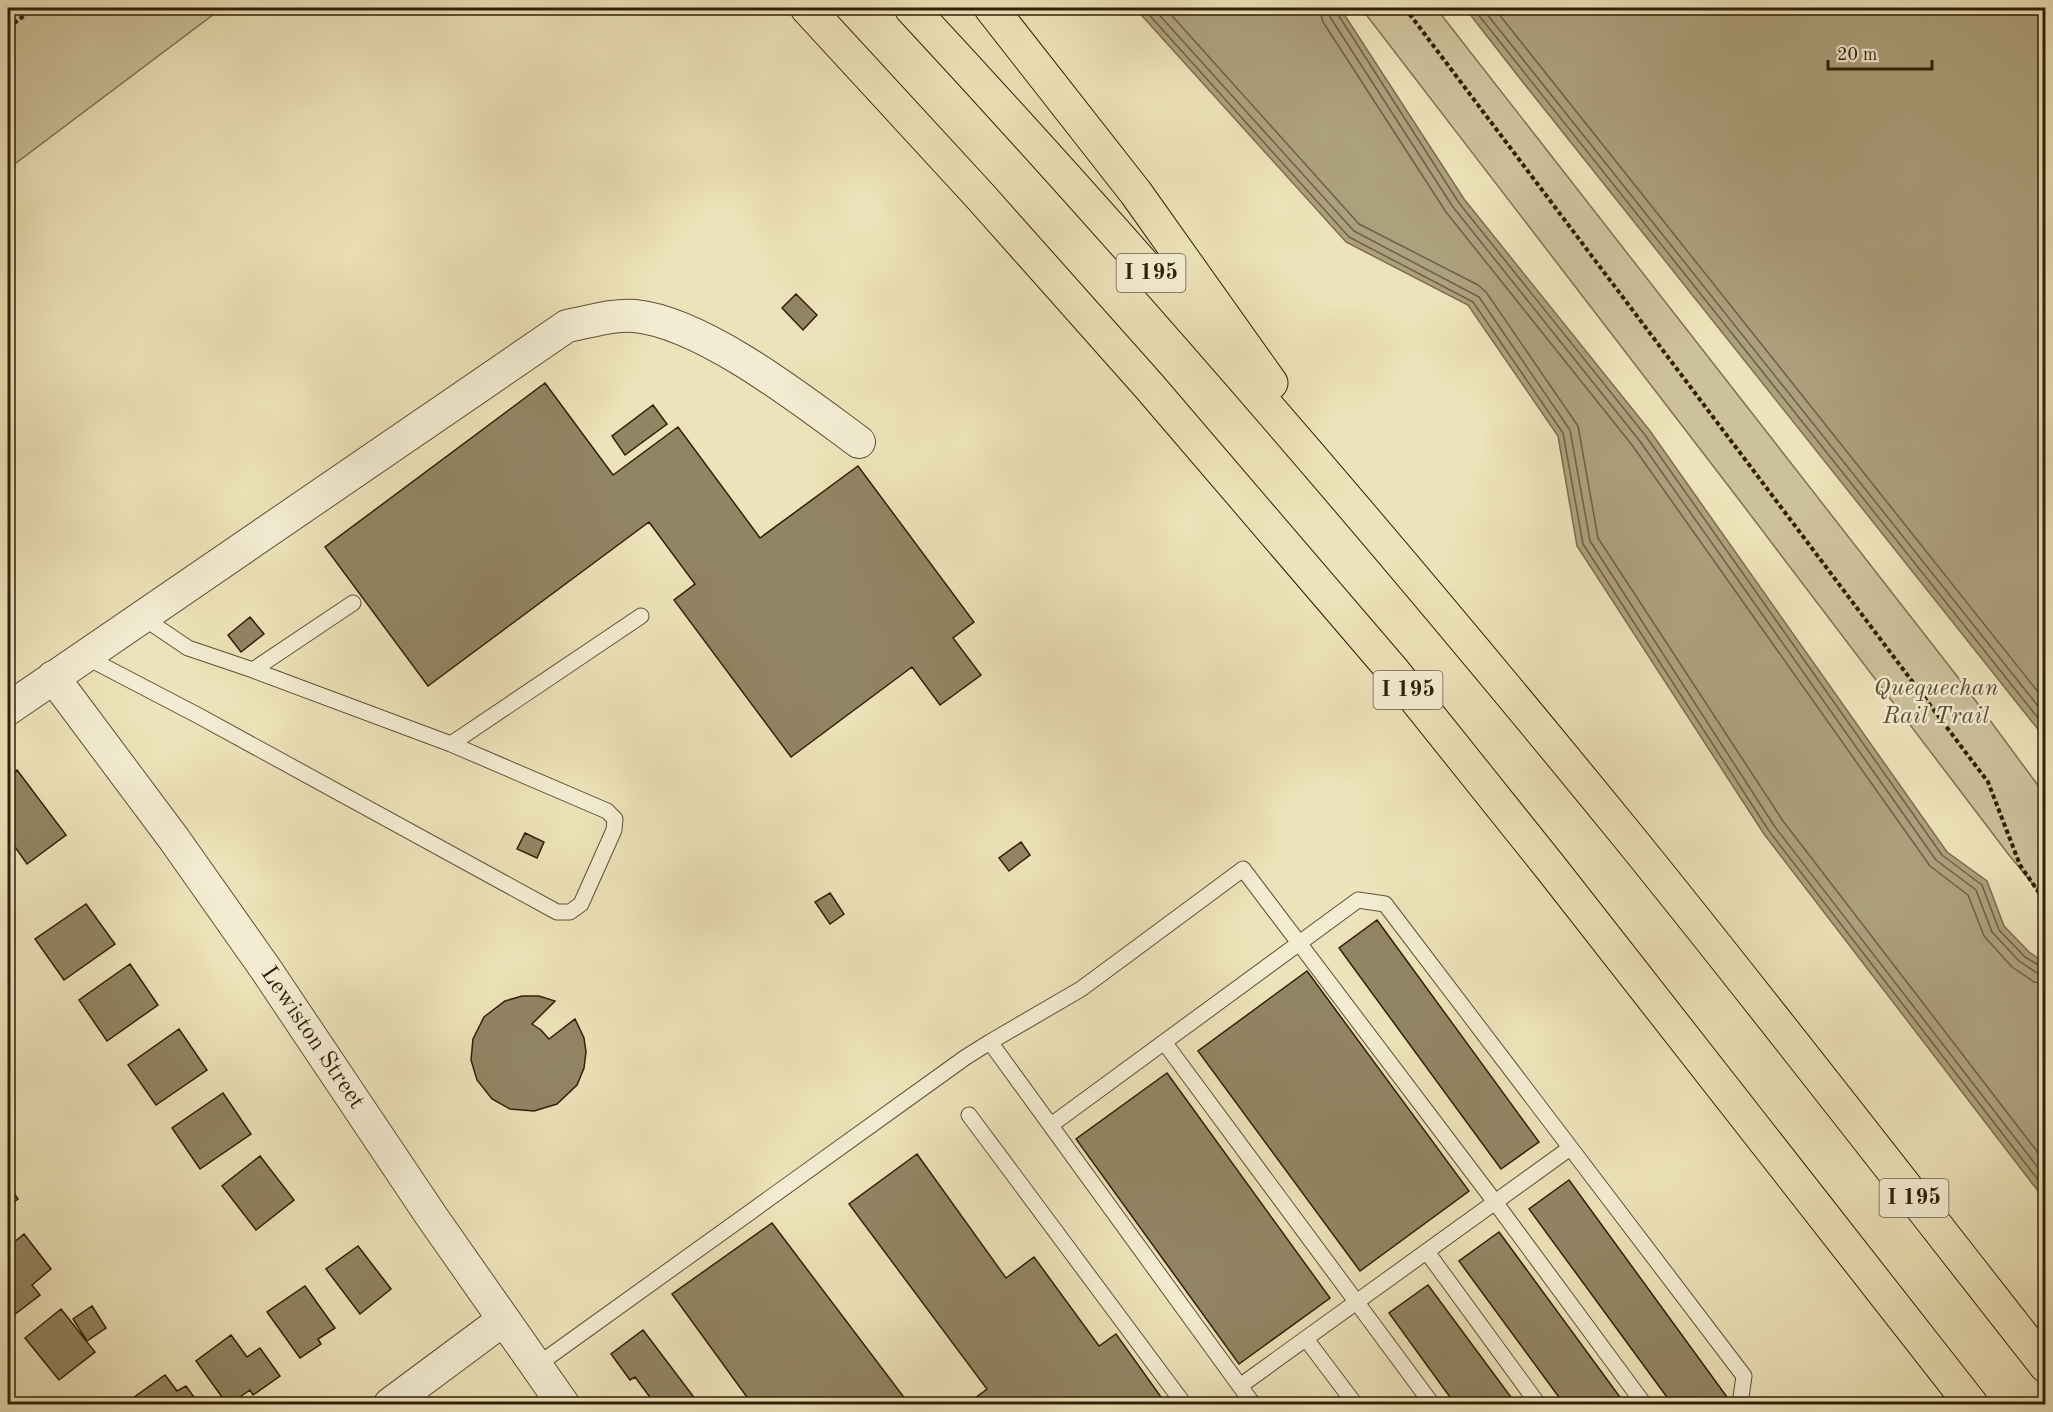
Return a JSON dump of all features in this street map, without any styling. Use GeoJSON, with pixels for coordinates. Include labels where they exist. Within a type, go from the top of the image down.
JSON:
{"type":"FeatureCollection","features":[{"type":"Feature","properties":{"kind":"highway","name":"I 195"},"geometry":{"type":"LineString","coordinates":[[807,8],[980,196],[1149,386],[1394,672],[1551,868],[1971,1404]]}},
{"type":"Feature","properties":{"kind":"highway","name":"I 195"},"geometry":{"type":"LineString","coordinates":[[911,8],[1046,155],[1212,343],[1384,544],[1627,835],[2046,1366]]}},
{"type":"Feature","properties":{"kind":"highway"},"geometry":{"type":"LineString","coordinates":[[991,8],[1180,252],[1384,544]]}},
{"type":"Feature","properties":{"kind":"street"},"geometry":{"type":"LineString","coordinates":[[8,710],[567,326],[612,317],[634,316],[675,327],[714,345],[751,367],[859,442]]}},
{"type":"Feature","properties":{"kind":"street","name":"Lewiston Street"},"geometry":{"type":"LineString","coordinates":[[53,677],[174,839],[265,968],[503,1320],[563,1404]]}},
{"type":"Feature","properties":{"kind":"street"},"geometry":{"type":"LineString","coordinates":[[390,1404],[503,1320]]}},
{"type":"Feature","properties":{"kind":"lane"},"geometry":{"type":"LineString","coordinates":[[253,670],[353,603]]}},
{"type":"Feature","properties":{"kind":"lane"},"geometry":{"type":"LineString","coordinates":[[451,744],[641,616]]}},
{"type":"Feature","properties":{"kind":"lane"},"geometry":{"type":"LineString","coordinates":[[84,656],[199,716],[557,912],[570,912],[581,904],[614,830],[615,819],[608,811],[451,744],[188,648],[142,617]]}},
{"type":"Feature","properties":{"kind":"lane"},"geometry":{"type":"LineString","coordinates":[[536,1366],[966,1057],[1080,989],[1242,869],[1495,1202],[1644,1404]]}},
{"type":"Feature","properties":{"kind":"lane"},"geometry":{"type":"LineString","coordinates":[[1051,1125],[1358,900],[1385,904],[1744,1376],[1740,1404]]}},
{"type":"Feature","properties":{"kind":"lane"},"geometry":{"type":"LineString","coordinates":[[990,1042],[1253,1404]]}},
{"type":"Feature","properties":{"kind":"lane"},"geometry":{"type":"LineString","coordinates":[[1164,1042],[1432,1404]]}},
{"type":"Feature","properties":{"kind":"lane"},"geometry":{"type":"LineString","coordinates":[[969,1115],[1184,1404]]}},
{"type":"Feature","properties":{"kind":"lane"},"geometry":{"type":"LineString","coordinates":[[1240,1386],[1570,1148]]}},
{"type":"Feature","properties":{"kind":"lane"},"geometry":{"type":"LineString","coordinates":[[1427,1252],[1538,1404]]}},
{"type":"Feature","properties":{"kind":"lane"},"geometry":{"type":"LineString","coordinates":[[1306,1339],[1355,1404]]}},
{"type":"Feature","properties":{"kind":"path"},"geometry":{"type":"LineString","coordinates":[[8,28],[34,8]]}},
{"type":"Feature","properties":{"kind":"path"},"geometry":{"type":"LineString","coordinates":[[1405,8],[1988,782],[2020,865],[2046,903]]}},
{"type":"Feature","properties":{"kind":"green space"},"geometry":{"type":"Polygon","coordinates":[[[8,8],[222,8],[8,169],[8,8]]]}},
{"type":"Feature","properties":{"kind":"green space","name":"Quequechan Rail Trail"},"geometry":{"type":"Polygon","coordinates":[[[1361,8],[1436,8],[1964,685],[2045,795],[2045,899],[2009,855],[1361,8]]]}},
{"type":"Feature","properties":{"kind":"water"},"geometry":{"type":"Polygon","coordinates":[[[1135,8],[1340,8],[1464,199],[1650,431],[1947,852],[1987,881],[2004,926],[2029,952],[2045,963],[2045,1200],[1764,834],[1577,546],[1558,436],[1468,305],[1346,242],[1135,8]]]}},
{"type":"Feature","properties":{"kind":"water"},"geometry":{"type":"Polygon","coordinates":[[[1465,8],[2045,8],[2045,738],[1522,81],[1465,8]]]}},
{"type":"Feature","properties":{"kind":"building"},"geometry":{"type":"Polygon","coordinates":[[[796,294],[817,315],[803,330],[782,308],[796,294]]]}},
{"type":"Feature","properties":{"kind":"building"},"geometry":{"type":"Polygon","coordinates":[[[545,383],[613,475],[678,427],[760,538],[858,466],[974,622],[953,638],[981,675],[940,705],[912,667],[791,757],[674,600],[695,584],[649,522],[428,686],[325,547],[545,383]]]}},
{"type":"Feature","properties":{"kind":"building"},"geometry":{"type":"Polygon","coordinates":[[[653,405],[667,424],[625,455],[612,436],[653,405]]]}},
{"type":"Feature","properties":{"kind":"building"},"geometry":{"type":"Polygon","coordinates":[[[250,617],[264,634],[241,652],[228,635],[250,617]]]}},
{"type":"Feature","properties":{"kind":"building"},"geometry":{"type":"Polygon","coordinates":[[[17,770],[66,835],[27,864],[8,837],[8,777],[17,770]]]}},
{"type":"Feature","properties":{"kind":"building"},"geometry":{"type":"Polygon","coordinates":[[[525,833],[544,842],[537,858],[517,849],[525,833]]]}},
{"type":"Feature","properties":{"kind":"building"},"geometry":{"type":"Polygon","coordinates":[[[1021,842],[1030,855],[1009,871],[999,858],[1021,842]]]}},
{"type":"Feature","properties":{"kind":"building"},"geometry":{"type":"Polygon","coordinates":[[[830,893],[844,914],[830,924],[815,902],[830,893]]]}},
{"type":"Feature","properties":{"kind":"building"},"geometry":{"type":"Polygon","coordinates":[[[86,904],[115,944],[64,980],[35,939],[86,904]]]}},
{"type":"Feature","properties":{"kind":"building"},"geometry":{"type":"Polygon","coordinates":[[[1377,920],[1539,1142],[1501,1169],[1339,948],[1377,920]]]}},
{"type":"Feature","properties":{"kind":"building"},"geometry":{"type":"Polygon","coordinates":[[[130,964],[158,1005],[107,1041],[79,1000],[130,964]]]}},
{"type":"Feature","properties":{"kind":"building"},"geometry":{"type":"Polygon","coordinates":[[[1307,971],[1469,1191],[1360,1271],[1198,1051],[1307,971]]]}},
{"type":"Feature","properties":{"kind":"building"},"geometry":{"type":"Polygon","coordinates":[[[522,996],[539,996],[555,1001],[532,1024],[549,1039],[575,1019],[584,1038],[586,1052],[584,1068],[577,1085],[557,1104],[534,1111],[510,1109],[492,1099],[477,1080],[471,1060],[473,1039],[484,1017],[505,1001],[522,996]]]}},
{"type":"Feature","properties":{"kind":"building"},"geometry":{"type":"Polygon","coordinates":[[[179,1029],[207,1070],[156,1105],[128,1065],[179,1029]]]}},
{"type":"Feature","properties":{"kind":"building"},"geometry":{"type":"Polygon","coordinates":[[[1167,1073],[1330,1298],[1239,1364],[1076,1139],[1167,1073]]]}},
{"type":"Feature","properties":{"kind":"building"},"geometry":{"type":"Polygon","coordinates":[[[223,1093],[251,1134],[200,1169],[172,1128],[223,1093]]]}},
{"type":"Feature","properties":{"kind":"building"},"geometry":{"type":"Polygon","coordinates":[[[917,1154],[1006,1278],[1034,1257],[1099,1346],[1116,1334],[1166,1404],[967,1404],[987,1389],[849,1204],[917,1154]]]}},
{"type":"Feature","properties":{"kind":"building"},"geometry":{"type":"Polygon","coordinates":[[[260,1156],[294,1200],[256,1230],[222,1186],[260,1156]]]}},
{"type":"Feature","properties":{"kind":"building"},"geometry":{"type":"Polygon","coordinates":[[[1569,1180],[1727,1397],[1716,1404],[1672,1404],[1529,1209],[1569,1180]]]}},
{"type":"Feature","properties":{"kind":"building"},"geometry":{"type":"Polygon","coordinates":[[[8,1184],[18,1199],[8,1206],[8,1184]]]}},
{"type":"Feature","properties":{"kind":"building"},"geometry":{"type":"Polygon","coordinates":[[[772,1223],[909,1404],[752,1404],[672,1294],[772,1223]]]}},
{"type":"Feature","properties":{"kind":"building"},"geometry":{"type":"Polygon","coordinates":[[[1499,1232],[1625,1404],[1564,1404],[1459,1261],[1499,1232]]]}},
{"type":"Feature","properties":{"kind":"building"},"geometry":{"type":"Polygon","coordinates":[[[24,1234],[51,1269],[32,1285],[40,1295],[14,1315],[8,1306],[8,1247],[24,1234]]]}},
{"type":"Feature","properties":{"kind":"building"},"geometry":{"type":"Polygon","coordinates":[[[358,1246],[391,1289],[360,1314],[326,1269],[358,1246]]]}},
{"type":"Feature","properties":{"kind":"building"},"geometry":{"type":"Polygon","coordinates":[[[1428,1285],[1516,1404],[1455,1404],[1389,1313],[1428,1285]]]}},
{"type":"Feature","properties":{"kind":"building"},"geometry":{"type":"Polygon","coordinates":[[[305,1286],[335,1328],[318,1339],[321,1344],[300,1358],[267,1312],[305,1286]]]}},
{"type":"Feature","properties":{"kind":"building"},"geometry":{"type":"Polygon","coordinates":[[[92,1306],[106,1328],[87,1341],[73,1319],[92,1306]]]}},
{"type":"Feature","properties":{"kind":"building"},"geometry":{"type":"Polygon","coordinates":[[[61,1309],[95,1352],[59,1380],[25,1338],[61,1309]]]}},
{"type":"Feature","properties":{"kind":"building"},"geometry":{"type":"Polygon","coordinates":[[[643,1330],[699,1404],[655,1404],[635,1377],[630,1380],[611,1354],[643,1330]]]}},
{"type":"Feature","properties":{"kind":"building"},"geometry":{"type":"Polygon","coordinates":[[[231,1335],[247,1357],[260,1348],[280,1376],[253,1395],[250,1390],[227,1404],[196,1361],[231,1335]]]}},
{"type":"Feature","properties":{"kind":"building"},"geometry":{"type":"Polygon","coordinates":[[[165,1375],[177,1391],[186,1386],[199,1404],[138,1404],[133,1398],[165,1375]]]}}]}
